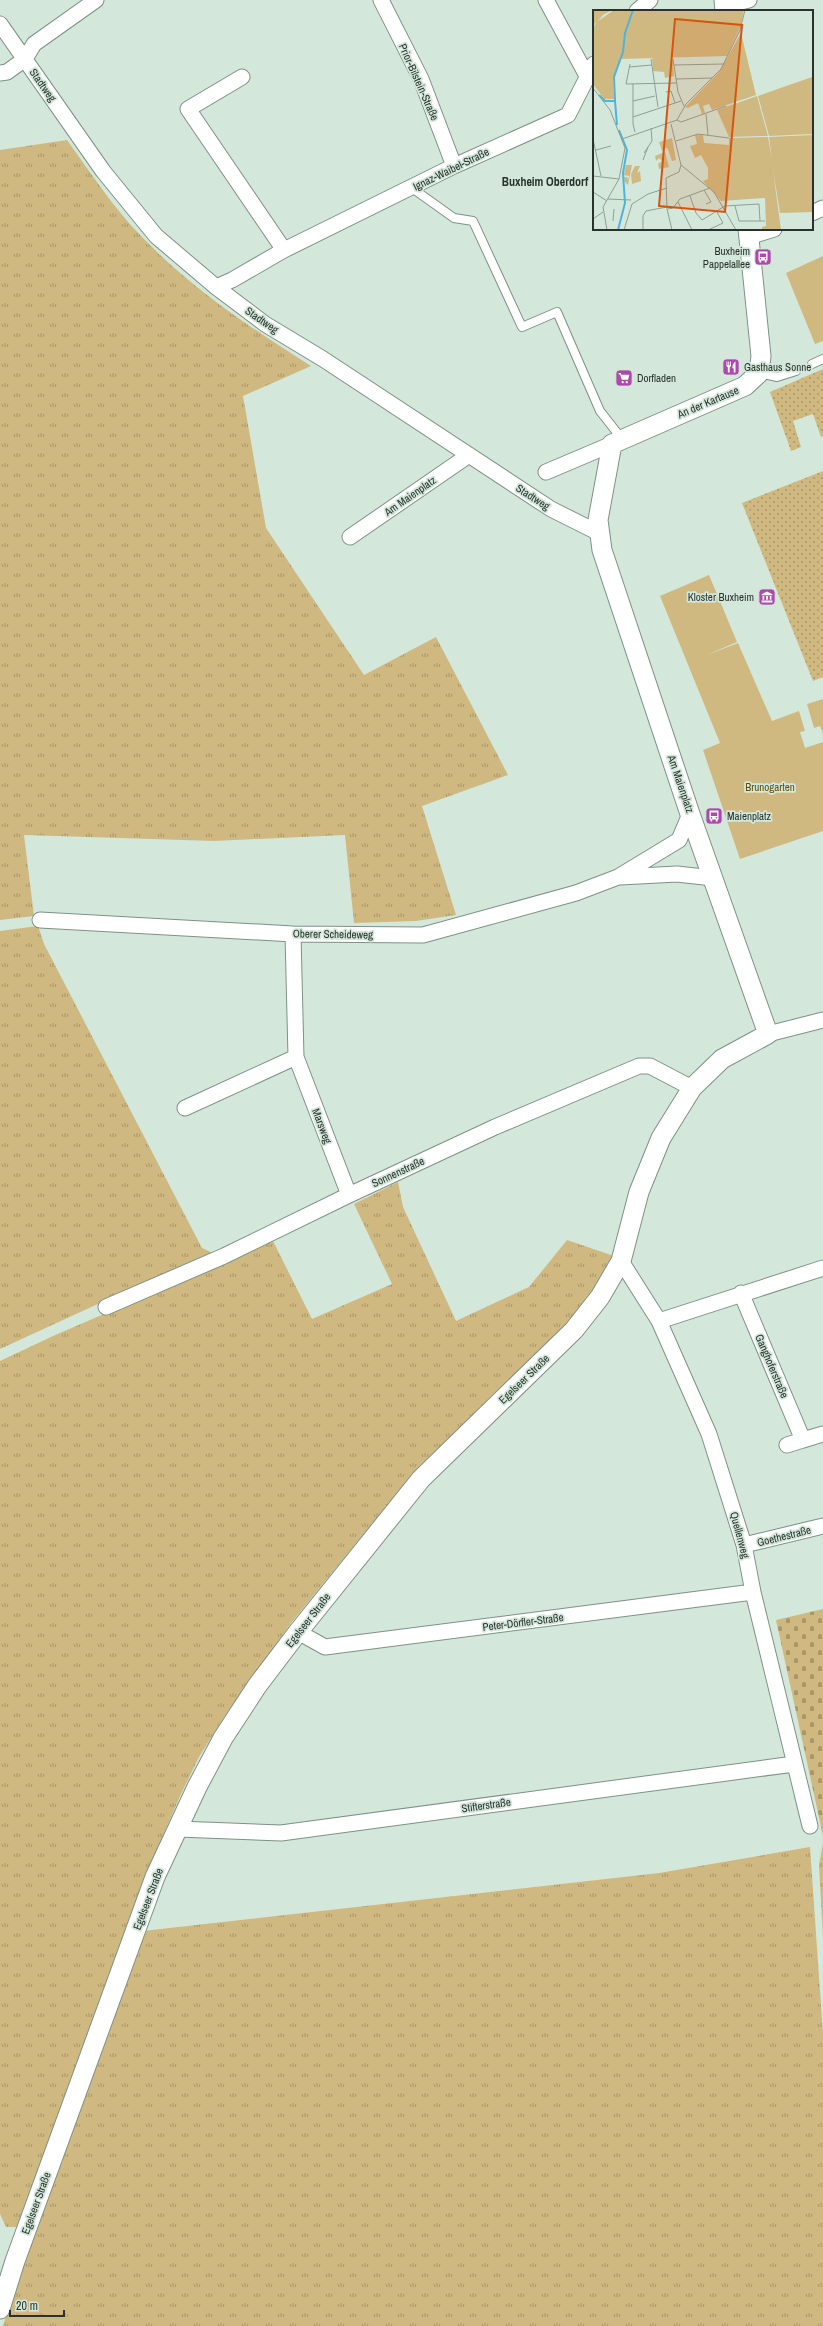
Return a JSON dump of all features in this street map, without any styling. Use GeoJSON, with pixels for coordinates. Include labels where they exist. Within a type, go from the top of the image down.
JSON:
{"type":"FeatureCollection","features":[{"type":"Feature","properties":{"kind":"street"},"geometry":{"type":"LineString","coordinates":[[0,73],[6,72],[25,59],[34,44],[96,0]]}},
{"type":"Feature","properties":{"kind":"street","name":"Prior-Bilstein-Straße"},"geometry":{"type":"LineString","coordinates":[[381,0],[421,79],[454,166]]}},
{"type":"Feature","properties":{"kind":"street"},"geometry":{"type":"LineString","coordinates":[[546,0],[591,70]]}},
{"type":"Feature","properties":{"kind":"street"},"geometry":{"type":"LineString","coordinates":[[638,10],[650,0]]}},
{"type":"Feature","properties":{"kind":"street"},"geometry":{"type":"LineString","coordinates":[[725,6],[749,0]]}},
{"type":"Feature","properties":{"kind":"street","name":"Stadtweg"},"geometry":{"type":"LineString","coordinates":[[0,24],[103,170],[156,236],[216,287],[265,324],[323,359],[551,509],[598,533]]}},
{"type":"Feature","properties":{"kind":"street","name":"Ignaz-Waibel-Straße"},"geometry":{"type":"LineString","coordinates":[[216,287],[284,250],[454,166],[568,115],[591,70]]}},
{"type":"Feature","properties":{"kind":"street"},"geometry":{"type":"LineString","coordinates":[[242,77],[188,109],[284,250]]}},
{"type":"Feature","properties":{"kind":"street"},"geometry":{"type":"LineString","coordinates":[[813,213],[823,208]]}},
{"type":"Feature","properties":{"kind":"street"},"geometry":{"type":"LineString","coordinates":[[759,373],[761,356],[749,233],[768,230]]}},
{"type":"Feature","properties":{"kind":"street","name":"An der Kartause"},"geometry":{"type":"LineString","coordinates":[[617,442],[745,386],[759,373]]}},
{"type":"Feature","properties":{"kind":"street"},"geometry":{"type":"LineString","coordinates":[[546,472],[617,442]]}},
{"type":"Feature","properties":{"kind":"street"},"geometry":{"type":"LineString","coordinates":[[598,533],[598,520],[617,442]]}},
{"type":"Feature","properties":{"kind":"street","name":"Am Maienplatz"},"geometry":{"type":"LineString","coordinates":[[350,537],[469,455]]}},
{"type":"Feature","properties":{"kind":"street","name":"Am Maienplatz"},"geometry":{"type":"LineString","coordinates":[[598,533],[602,550],[690,814],[768,1034]]}},
{"type":"Feature","properties":{"kind":"street","name":"Oberer Scheideweg"},"geometry":{"type":"LineString","coordinates":[[40,920],[294,934],[423,935],[576,893],[618,877],[679,840],[690,814]]}},
{"type":"Feature","properties":{"kind":"street","name":"Oberer Scheideweg"},"geometry":{"type":"LineString","coordinates":[[618,877],[677,874],[713,878]]}},
{"type":"Feature","properties":{"kind":"street","name":"Marsweg"},"geometry":{"type":"LineString","coordinates":[[294,934],[296,1057],[348,1195]]}},
{"type":"Feature","properties":{"kind":"street"},"geometry":{"type":"LineString","coordinates":[[768,1034],[823,1020]]}},
{"type":"Feature","properties":{"kind":"street","name":"Egelseer Straße"},"geometry":{"type":"LineString","coordinates":[[0,2309],[15,2261],[152,1884],[202,1775],[223,1738],[257,1686],[298,1632],[421,1479],[574,1330],[600,1297],[621,1261],[639,1192],[661,1138],[692,1088],[722,1059],[768,1034]]}},
{"type":"Feature","properties":{"kind":"street"},"geometry":{"type":"LineString","coordinates":[[185,1108],[296,1057]]}},
{"type":"Feature","properties":{"kind":"street","name":"Sonnenstraße"},"geometry":{"type":"LineString","coordinates":[[106,1307],[224,1256],[348,1195],[495,1127],[639,1066],[650,1066],[660,1070],[692,1088]]}},
{"type":"Feature","properties":{"kind":"street","name":"Quellenweg"},"geometry":{"type":"LineString","coordinates":[[621,1261],[659,1321],[709,1434],[744,1545],[753,1592],[810,1826]]}},
{"type":"Feature","properties":{"kind":"street"},"geometry":{"type":"LineString","coordinates":[[659,1321],[741,1292],[823,1268]]}},
{"type":"Feature","properties":{"kind":"street","name":"Ganghoferstraße"},"geometry":{"type":"LineString","coordinates":[[741,1292],[803,1440]]}},
{"type":"Feature","properties":{"kind":"street"},"geometry":{"type":"LineString","coordinates":[[786,1445],[823,1434]]}},
{"type":"Feature","properties":{"kind":"street","name":"Goethestraße"},"geometry":{"type":"LineString","coordinates":[[744,1545],[823,1526]]}},
{"type":"Feature","properties":{"kind":"street","name":"Peter-Dörfler-Straße"},"geometry":{"type":"LineString","coordinates":[[298,1632],[325,1647],[753,1592]]}},
{"type":"Feature","properties":{"kind":"street","name":"Stifterstraße"},"geometry":{"type":"LineString","coordinates":[[178,1829],[281,1833],[794,1764]]}},
{"type":"Feature","properties":{"kind":"lane"},"geometry":{"type":"LineString","coordinates":[[412,188],[454,218],[473,221],[522,327],[557,312],[600,411],[617,442]]}},
{"type":"Feature","properties":{"kind":"lane"},"geometry":{"type":"LineString","coordinates":[[812,364],[823,359]]}},
{"type":"Feature","properties":{"kind":"lane"},"geometry":{"type":"LineString","coordinates":[[759,373],[777,377],[796,371]]}},
{"type":"Feature","properties":{"kind":"green space"},"geometry":{"type":"Polygon","coordinates":[[[67,140],[122,215],[162,257],[223,307],[311,366],[243,396],[266,528],[364,675],[436,637],[508,775],[422,806],[456,915],[416,921],[354,923],[345,835],[214,841],[24,835],[34,916],[0,920],[0,150],[67,140]]]}},
{"type":"Feature","properties":{"kind":"green space"},"geometry":{"type":"Polygon","coordinates":[[[823,256],[823,341],[815,344],[786,273],[823,256]]]}},
{"type":"Feature","properties":{"kind":"green space"},"geometry":{"type":"Polygon","coordinates":[[[823,369],[823,436],[821,437],[813,414],[793,421],[801,447],[791,451],[770,392],[823,369]]]}},
{"type":"Feature","properties":{"kind":"green space"},"geometry":{"type":"Polygon","coordinates":[[[823,471],[823,677],[813,681],[742,503],[823,471]]]}},
{"type":"Feature","properties":{"kind":"green space","name":"Brunogarten"},"geometry":{"type":"Polygon","coordinates":[[[709,575],[737,642],[707,655],[738,643],[772,721],[799,711],[805,731],[800,732],[805,748],[823,742],[823,831],[740,859],[703,750],[720,743],[660,596],[709,575]]]}},
{"type":"Feature","properties":{"kind":"green space"},"geometry":{"type":"Polygon","coordinates":[[[823,699],[823,734],[820,726],[814,728],[807,704],[823,699]]]}},
{"type":"Feature","properties":{"kind":"green space"},"geometry":{"type":"Polygon","coordinates":[[[38,926],[44,944],[202,1248],[215,1254],[100,1303],[0,1349],[0,931],[38,926]]]}},
{"type":"Feature","properties":{"kind":"green space"},"geometry":{"type":"Polygon","coordinates":[[[398,1182],[403,1207],[456,1321],[529,1287],[567,1240],[614,1256],[598,1287],[569,1325],[418,1467],[291,1623],[224,1717],[199,1757],[181,1794],[144,1879],[19,2224],[16,2227],[6,2227],[0,2214],[0,1361],[53,1336],[273,1241],[312,1319],[392,1284],[354,1204],[398,1182]]]}},
{"type":"Feature","properties":{"kind":"green space"},"geometry":{"type":"Polygon","coordinates":[[[823,1609],[823,1836],[776,1620],[823,1609]]]}},
{"type":"Feature","properties":{"kind":"green space"},"geometry":{"type":"Polygon","coordinates":[[[823,1843],[823,1938],[819,1865],[823,1843]]]}},
{"type":"Feature","properties":{"kind":"green space"},"geometry":{"type":"Polygon","coordinates":[[[810,1847],[823,2034],[823,2326],[3,2326],[14,2288],[143,1931],[659,1873],[810,1847]]]}},
{"type":"Feature","properties":{"kind":"place","name":"Buxheim Pappelallee"},"geometry":{"type":"Point","coordinates":[763,257]}},
{"type":"Feature","properties":{"kind":"place","name":"Gasthaus Sonne"},"geometry":{"type":"Point","coordinates":[731,367]}},
{"type":"Feature","properties":{"kind":"place","name":"Dorfladen"},"geometry":{"type":"Point","coordinates":[624,378]}},
{"type":"Feature","properties":{"kind":"place","name":"Kloster Buxheim"},"geometry":{"type":"Point","coordinates":[767,597]}},
{"type":"Feature","properties":{"kind":"place","name":"Maienplatz"},"geometry":{"type":"Point","coordinates":[714,816]}},
{"type":"Feature","properties":{"kind":"district","name":"Buxheim Oberdorf"},"geometry":{"type":"Point","coordinates":[545,182]}}]}
